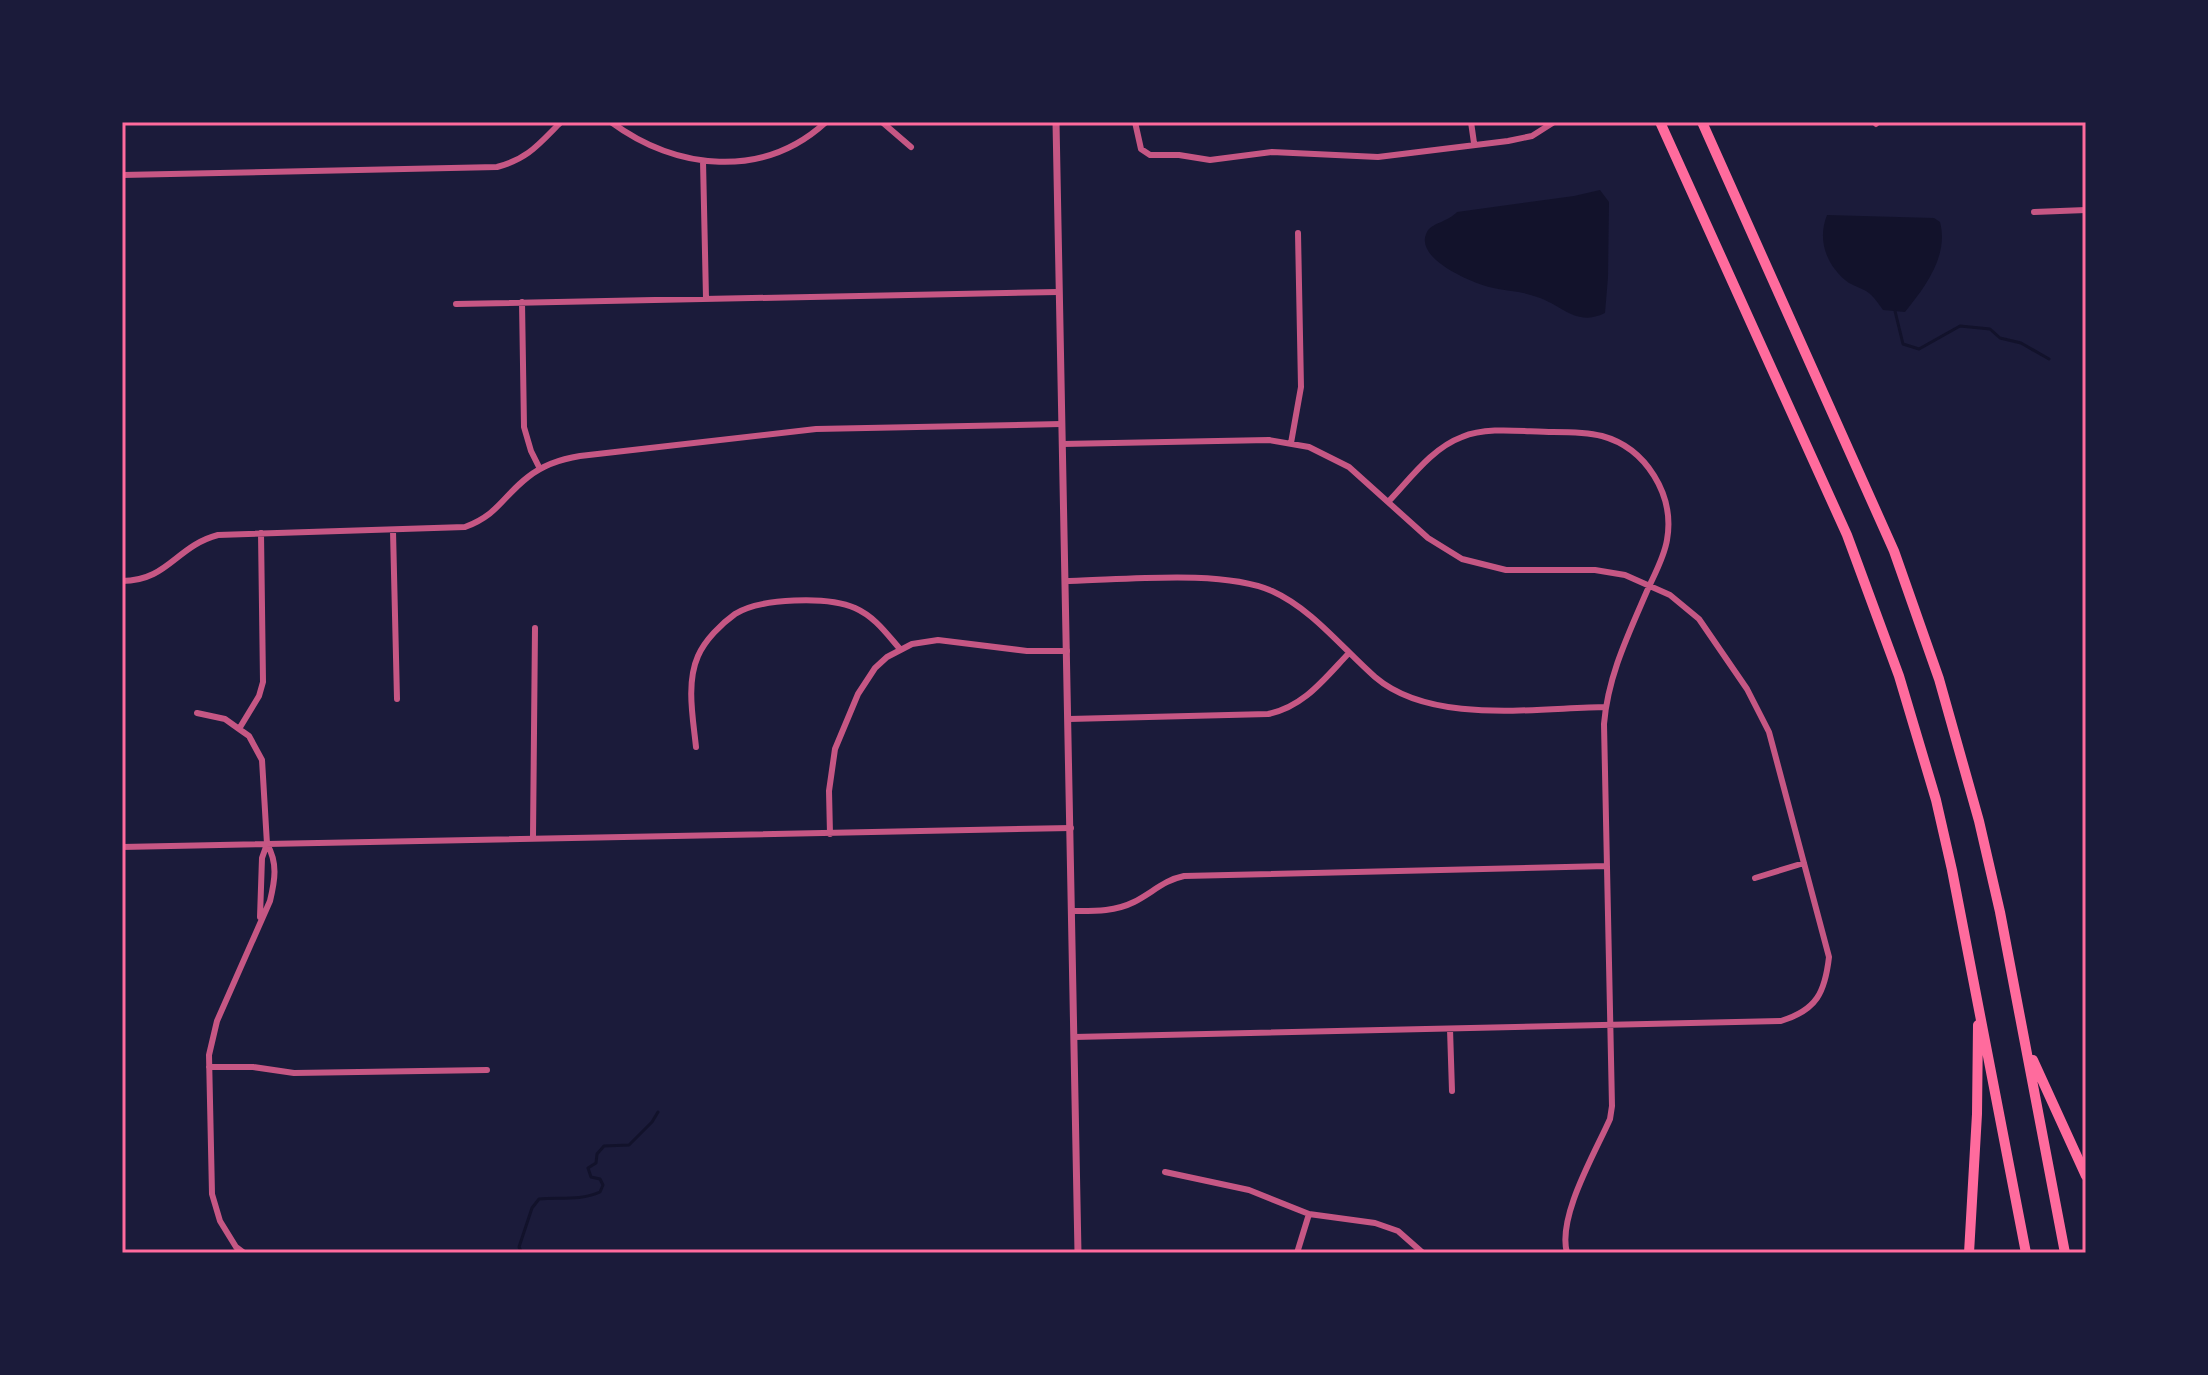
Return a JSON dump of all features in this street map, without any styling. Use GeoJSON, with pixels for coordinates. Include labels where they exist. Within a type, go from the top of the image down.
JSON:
{"type":"FeatureCollection","features":[{"type":"Feature","properties":{"kind":"highway"},"geometry":{"type":"LineString","coordinates":[[1660,122],[1824,484],[1876,610],[1899,676],[1936,800],[2026,1253]]}},
{"type":"Feature","properties":{"kind":"highway"},"geometry":{"type":"LineString","coordinates":[[1702,122],[1882,524],[1939,679],[1979,821],[2065,1253]]}},
{"type":"Feature","properties":{"kind":"highway"},"geometry":{"type":"LineString","coordinates":[[1969,1253],[1977,1114],[1978,1003]]}},
{"type":"Feature","properties":{"kind":"highway"},"geometry":{"type":"LineString","coordinates":[[2025,1040],[2086,1176]]}},
{"type":"Feature","properties":{"kind":"street"},"geometry":{"type":"LineString","coordinates":[[122,175],[497,167],[517,162],[536,148],[561,122]]}},
{"type":"Feature","properties":{"kind":"street"},"geometry":{"type":"LineString","coordinates":[[611,122],[647,146],[668,154],[703,161],[737,162],[779,151],[800,141],[826,122]]}},
{"type":"Feature","properties":{"kind":"street"},"geometry":{"type":"LineString","coordinates":[[882,122],[911,147]]}},
{"type":"Feature","properties":{"kind":"street"},"geometry":{"type":"LineString","coordinates":[[1056,122],[1078,1253]]}},
{"type":"Feature","properties":{"kind":"street"},"geometry":{"type":"LineString","coordinates":[[1135,122],[1141,149],[1150,155],[1179,155],[1210,160],[1272,152],[1378,157],[1508,141],[1532,136],[1554,122]]}},
{"type":"Feature","properties":{"kind":"street"},"geometry":{"type":"LineString","coordinates":[[1471,122],[1474,143]]}},
{"type":"Feature","properties":{"kind":"street"},"geometry":{"type":"LineString","coordinates":[[703,161],[706,298]]}},
{"type":"Feature","properties":{"kind":"street"},"geometry":{"type":"LineString","coordinates":[[2034,212],[2086,210]]}},
{"type":"Feature","properties":{"kind":"street"},"geometry":{"type":"LineString","coordinates":[[1291,443],[1301,387],[1298,233]]}},
{"type":"Feature","properties":{"kind":"street"},"geometry":{"type":"LineString","coordinates":[[456,304],[1058,292]]}},
{"type":"Feature","properties":{"kind":"street"},"geometry":{"type":"LineString","coordinates":[[522,302],[524,427],[540,469]]}},
{"type":"Feature","properties":{"kind":"street"},"geometry":{"type":"LineString","coordinates":[[122,581],[136,581],[155,575],[188,547],[201,539],[218,535],[448,529],[481,521],[495,512],[530,475],[555,462],[580,456],[816,429],[1061,424]]}},
{"type":"Feature","properties":{"kind":"street"},"geometry":{"type":"LineString","coordinates":[[1389,501],[1438,451],[1461,437],[1491,432],[1570,432],[1604,436],[1620,443],[1648,466],[1665,500],[1668,526],[1662,557],[1611,676],[1606,707],[1612,1106],[1610,1119],[1566,1221],[1564,1241],[1567,1253]]}},
{"type":"Feature","properties":{"kind":"street"},"geometry":{"type":"LineString","coordinates":[[1062,444],[1269,440],[1291,443],[1331,456],[1349,467],[1428,538],[1462,559],[1506,570],[1614,572],[1670,595],[1699,619],[1759,708],[1769,732],[1829,957],[1826,981],[1818,998],[1797,1016],[1781,1021],[1074,1037]]}},
{"type":"Feature","properties":{"kind":"street"},"geometry":{"type":"LineString","coordinates":[[393,531],[397,699]]}},
{"type":"Feature","properties":{"kind":"street"},"geometry":{"type":"LineString","coordinates":[[239,729],[259,696],[263,682],[261,533]]}},
{"type":"Feature","properties":{"kind":"street"},"geometry":{"type":"LineString","coordinates":[[1066,581],[1225,579],[1249,583],[1299,606],[1384,684],[1427,704],[1476,710],[1606,707]]}},
{"type":"Feature","properties":{"kind":"street"},"geometry":{"type":"LineString","coordinates":[[696,747],[692,694],[698,656],[720,627],[736,613],[769,603],[843,603],[871,617],[900,649]]}},
{"type":"Feature","properties":{"kind":"street"},"geometry":{"type":"LineString","coordinates":[[533,837],[535,628]]}},
{"type":"Feature","properties":{"kind":"street"},"geometry":{"type":"LineString","coordinates":[[830,834],[829,791],[835,749],[865,682],[887,657],[900,649],[938,640],[1027,651],[1067,651]]}},
{"type":"Feature","properties":{"kind":"street"},"geometry":{"type":"LineString","coordinates":[[1069,719],[1268,714],[1283,711],[1308,695],[1349,653]]}},
{"type":"Feature","properties":{"kind":"street"},"geometry":{"type":"LineString","coordinates":[[197,713],[225,719],[249,736],[262,760],[267,844],[262,858],[259,926]]}},
{"type":"Feature","properties":{"kind":"street"},"geometry":{"type":"LineString","coordinates":[[122,847],[1071,828]]}},
{"type":"Feature","properties":{"kind":"street"},"geometry":{"type":"LineString","coordinates":[[244,1253],[236,1247],[220,1221],[212,1194],[209,1067],[213,1032],[270,901],[275,881],[275,858],[267,844]]}},
{"type":"Feature","properties":{"kind":"street"},"geometry":{"type":"LineString","coordinates":[[1755,878],[1804,863]]}},
{"type":"Feature","properties":{"kind":"street"},"geometry":{"type":"LineString","coordinates":[[1072,911],[1122,907],[1184,876],[1607,866]]}},
{"type":"Feature","properties":{"kind":"street"},"geometry":{"type":"LineString","coordinates":[[1450,1029],[1452,1091]]}},
{"type":"Feature","properties":{"kind":"street"},"geometry":{"type":"LineString","coordinates":[[209,1067],[253,1067],[294,1073],[487,1070]]}},
{"type":"Feature","properties":{"kind":"street"},"geometry":{"type":"LineString","coordinates":[[1165,1172],[1249,1190],[1309,1214],[1375,1223],[1398,1231],[1423,1253]]}},
{"type":"Feature","properties":{"kind":"street"},"geometry":{"type":"LineString","coordinates":[[1297,1253],[1309,1214]]}},
{"type":"Feature","properties":{"kind":"shaded area"},"geometry":{"type":"Polygon","coordinates":[[[1600,190],[1609,202],[1608,277],[1605,313],[1595,317],[1570,314],[1531,295],[1469,280],[1435,260],[1425,242],[1429,229],[1457,212],[1600,190]]]}},
{"type":"Feature","properties":{"kind":"shaded area"},"geometry":{"type":"Polygon","coordinates":[[[1827,215],[1934,218],[1940,222],[1942,235],[1938,259],[1927,282],[1905,312],[1883,310],[1871,295],[1849,283],[1834,269],[1824,243],[1827,215]]]}},
{"type":"Feature","properties":{"kind":"waterway"},"geometry":{"type":"LineString","coordinates":[[1895,311],[1903,344],[1919,349],[1960,326],[1990,329],[2000,338],[2021,343],[2049,359]]}},
{"type":"Feature","properties":{"kind":"waterway"},"geometry":{"type":"LineString","coordinates":[[522,1253],[519,1247],[532,1208],[539,1199],[577,1198],[600,1192],[603,1185],[600,1179],[591,1177],[588,1168],[596,1163],[597,1154],[604,1146],[629,1145],[658,1112]]}}]}
